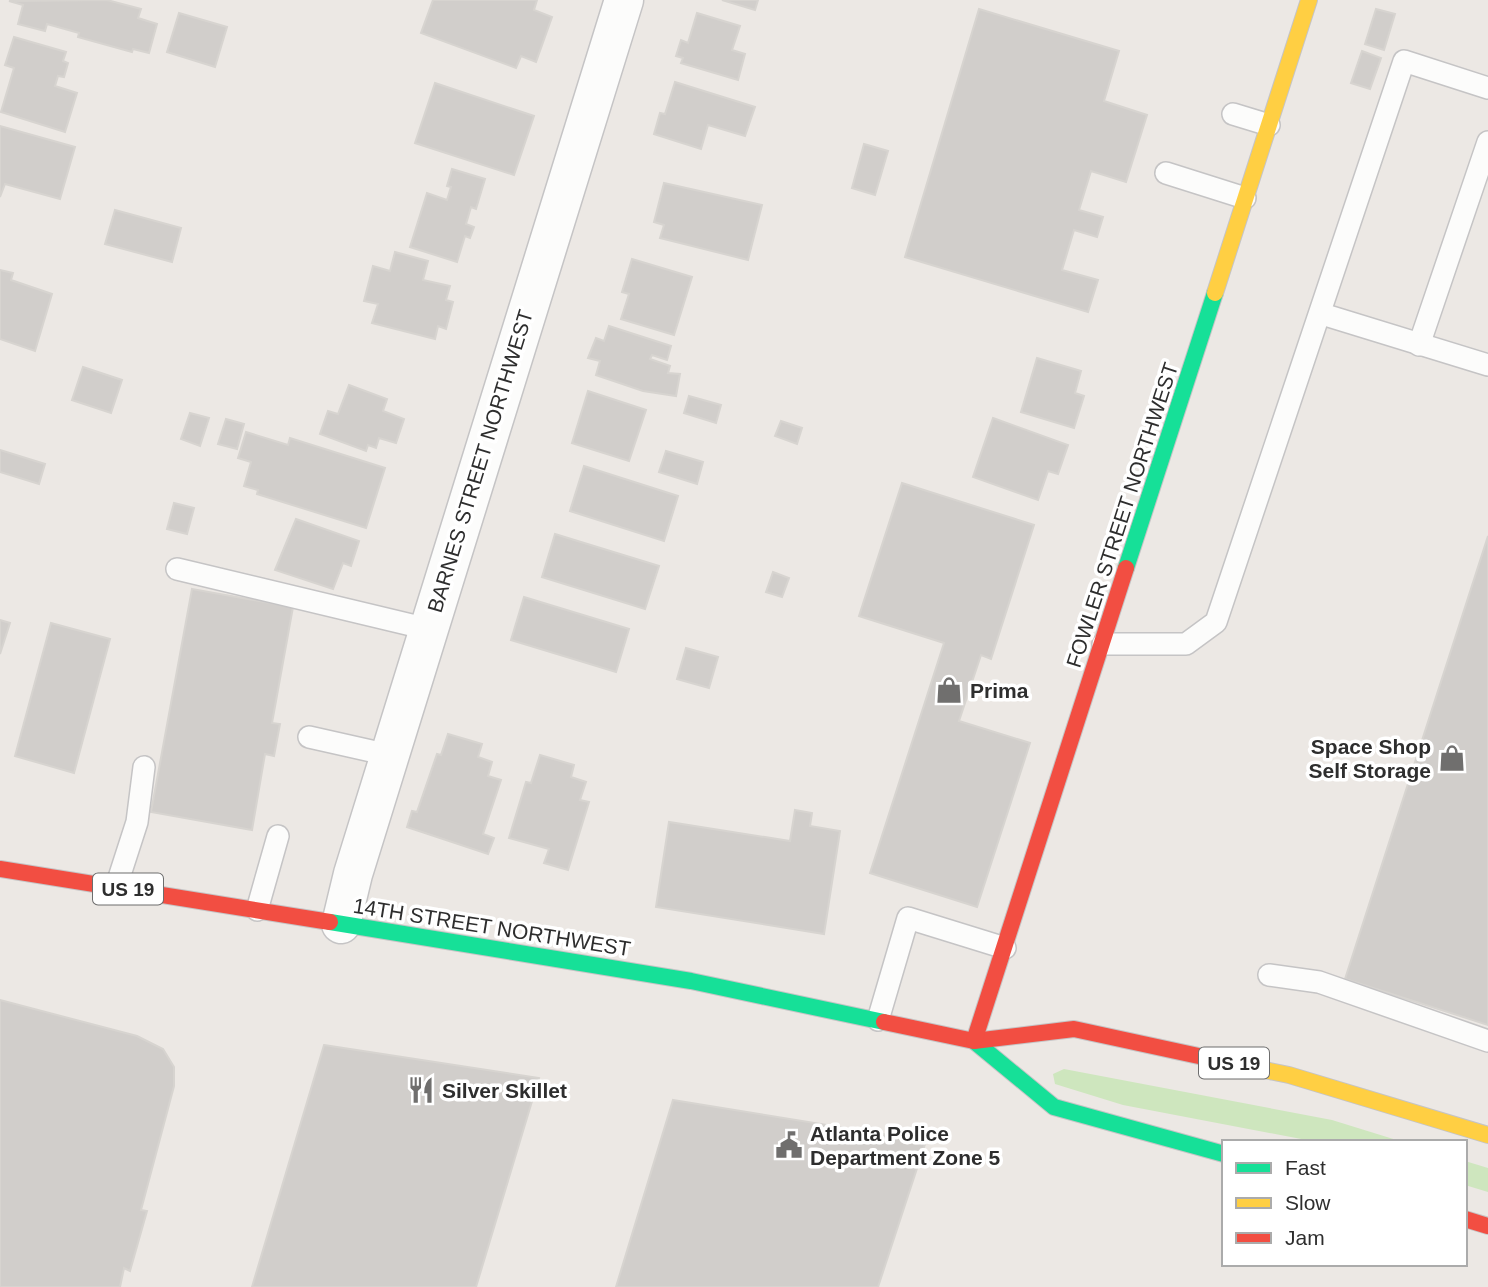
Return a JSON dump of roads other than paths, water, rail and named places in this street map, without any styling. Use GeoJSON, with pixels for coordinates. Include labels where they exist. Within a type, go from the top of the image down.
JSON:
{"type":"FeatureCollection","features":[{"type":"Feature","properties":{"kind":"main road","name":"FOWLER STREET NORTHWEST"},"geometry":{"type":"LineString","coordinates":[[974,1041],[1308,0]]}},
{"type":"Feature","properties":{"kind":"main road","name":"14TH STREET NORTHWEST"},"geometry":{"type":"LineString","coordinates":[[0,869],[691,981],[974,1041],[1074,1028],[1289,1075],[1488,1135]]}},
{"type":"Feature","properties":{"kind":"main road","name":"14TH STREET NORTHWEST"},"geometry":{"type":"LineString","coordinates":[[974,1041],[1054,1107],[1222,1153]]}},
{"type":"Feature","properties":{"kind":"main road"},"geometry":{"type":"LineString","coordinates":[[1467,1220],[1488,1226]]}},
{"type":"Feature","properties":{"kind":"street","name":"BARNES STREET NORTHWEST"},"geometry":{"type":"LineString","coordinates":[[341,924],[349,887],[389,755],[624,0]]}},
{"type":"Feature","properties":{"kind":"lane"},"geometry":{"type":"LineString","coordinates":[[1103,643],[1186,644],[1216,622],[1322,314],[1404,61],[1488,88]]}},
{"type":"Feature","properties":{"kind":"lane"},"geometry":{"type":"LineString","coordinates":[[1233,114],[1269,125]]}},
{"type":"Feature","properties":{"kind":"lane"},"geometry":{"type":"LineString","coordinates":[[1419,345],[1488,142]]}},
{"type":"Feature","properties":{"kind":"lane"},"geometry":{"type":"LineString","coordinates":[[1166,173],[1245,198]]}},
{"type":"Feature","properties":{"kind":"lane"},"geometry":{"type":"LineString","coordinates":[[1322,314],[1488,364]]}},
{"type":"Feature","properties":{"kind":"lane"},"geometry":{"type":"LineString","coordinates":[[177,569],[428,629]]}},
{"type":"Feature","properties":{"kind":"lane"},"geometry":{"type":"LineString","coordinates":[[309,737],[389,755]]}},
{"type":"Feature","properties":{"kind":"lane"},"geometry":{"type":"LineString","coordinates":[[116,887],[137,822],[144,768]]}},
{"type":"Feature","properties":{"kind":"lane"},"geometry":{"type":"LineString","coordinates":[[257,910],[278,836]]}},
{"type":"Feature","properties":{"kind":"lane"},"geometry":{"type":"LineString","coordinates":[[877,1020],[908,918],[1005,948]]}},
{"type":"Feature","properties":{"kind":"lane"},"geometry":{"type":"LineString","coordinates":[[1269,975],[1319,982],[1488,1041]]}},
{"type":"Feature","properties":{"kind":"place","name":"Prima"},"geometry":{"type":"Point","coordinates":[949,690]}},
{"type":"Feature","properties":{"kind":"place","name":"Space Shop Self Storage"},"geometry":{"type":"Point","coordinates":[1452,758]}},
{"type":"Feature","properties":{"kind":"place","name":"Silver Skillet"},"geometry":{"type":"Point","coordinates":[421,1090]}},
{"type":"Feature","properties":{"kind":"place","name":"Atlanta Police Department Zone 5"},"geometry":{"type":"Point","coordinates":[789,1145]}}]}
